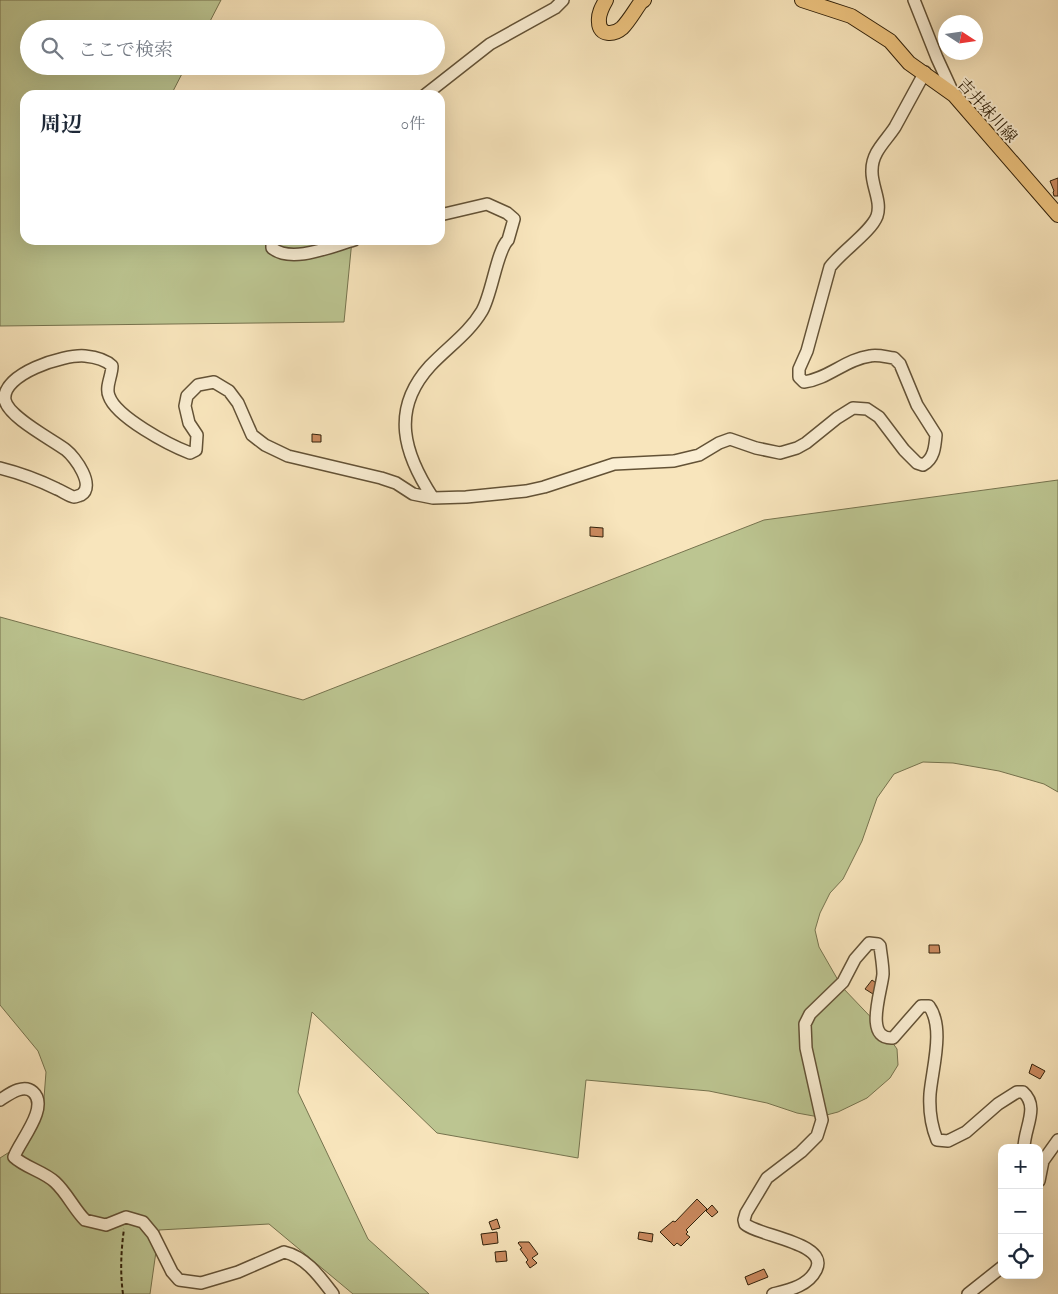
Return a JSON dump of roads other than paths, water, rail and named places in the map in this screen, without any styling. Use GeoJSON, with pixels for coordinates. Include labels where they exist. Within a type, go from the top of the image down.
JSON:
{"type":"FeatureCollection","features":[{"type":"Feature","properties":{"kind":"main road"},"geometry":{"type":"LineString","coordinates":[[606,0],[600,11],[599,24],[602,31],[608,34],[622,28],[644,0]]}},
{"type":"Feature","properties":{"kind":"main road","name":"吉井妹川線"},"geometry":{"type":"LineString","coordinates":[[802,0],[851,16],[890,41],[910,63],[925,72],[954,95],[1058,216]]}},
{"type":"Feature","properties":{"kind":"street"},"geometry":{"type":"LineString","coordinates":[[431,90],[490,44],[550,10],[563,0]]}},
{"type":"Feature","properties":{"kind":"street"},"geometry":{"type":"LineString","coordinates":[[914,0],[954,95]]}},
{"type":"Feature","properties":{"kind":"street"},"geometry":{"type":"LineString","coordinates":[[0,468],[73,497],[81,496],[86,491],[87,484],[80,467],[67,451],[41,435],[12,411],[5,402],[5,393],[13,381],[43,365],[65,357],[84,356],[106,360],[112,366],[108,395],[114,406],[136,423],[172,446],[190,453],[196,450],[197,435],[189,423],[185,406],[187,396],[198,384],[214,382],[228,391],[238,403],[252,435],[265,445],[288,456],[356,471],[396,483],[414,494],[434,498],[466,497],[526,490],[566,481],[592,470],[614,464],[674,461],[699,454],[730,439],[756,448],[780,453],[806,444],[852,408],[867,408],[879,418],[916,463],[923,465],[929,462],[932,456],[936,435],[918,405],[900,364],[894,358],[872,355],[855,359],[814,381],[804,382],[799,377],[799,369],[807,351],[830,267],[838,256],[870,226],[877,215],[877,200],[872,170],[875,153],[893,129],[925,72]]}},
{"type":"Feature","properties":{"kind":"street"},"geometry":{"type":"LineString","coordinates":[[434,498],[411,459],[406,440],[404,426],[410,400],[419,381],[430,367],[465,334],[482,310],[490,295],[500,256],[508,240],[514,219],[507,213],[487,204],[445,214]]}},
{"type":"Feature","properties":{"kind":"street"},"geometry":{"type":"LineString","coordinates":[[272,245],[272,248],[278,252],[291,255],[303,254],[336,245]]}},
{"type":"Feature","properties":{"kind":"street"},"geometry":{"type":"LineString","coordinates":[[773,1294],[795,1288],[803,1283],[818,1268],[818,1260],[812,1252],[798,1243],[757,1232],[748,1227],[744,1220],[749,1207],[767,1178],[801,1152],[817,1136],[822,1120],[806,1048],[805,1024],[810,1014],[843,982],[855,959],[869,943],[880,946],[883,974],[876,1018],[877,1029],[881,1036],[893,1038],[920,1006],[929,1006],[932,1010],[937,1043],[930,1096],[931,1125],[937,1140],[948,1141],[966,1132],[998,1104],[1017,1092],[1023,1092],[1029,1097],[1032,1107],[1025,1144]]}},
{"type":"Feature","properties":{"kind":"street"},"geometry":{"type":"LineString","coordinates":[[0,1100],[21,1089],[34,1093],[37,1100],[37,1110],[30,1128],[14,1157],[21,1163],[44,1174],[57,1184],[85,1220],[106,1225],[126,1217],[143,1222],[153,1234],[172,1272],[179,1280],[201,1283],[238,1272],[284,1252],[298,1256],[318,1274],[334,1294]]}},
{"type":"Feature","properties":{"kind":"street"},"geometry":{"type":"LineString","coordinates":[[1043,1158],[1058,1140]]}},
{"type":"Feature","properties":{"kind":"street"},"geometry":{"type":"LineString","coordinates":[[968,1294],[998,1270]]}}]}
